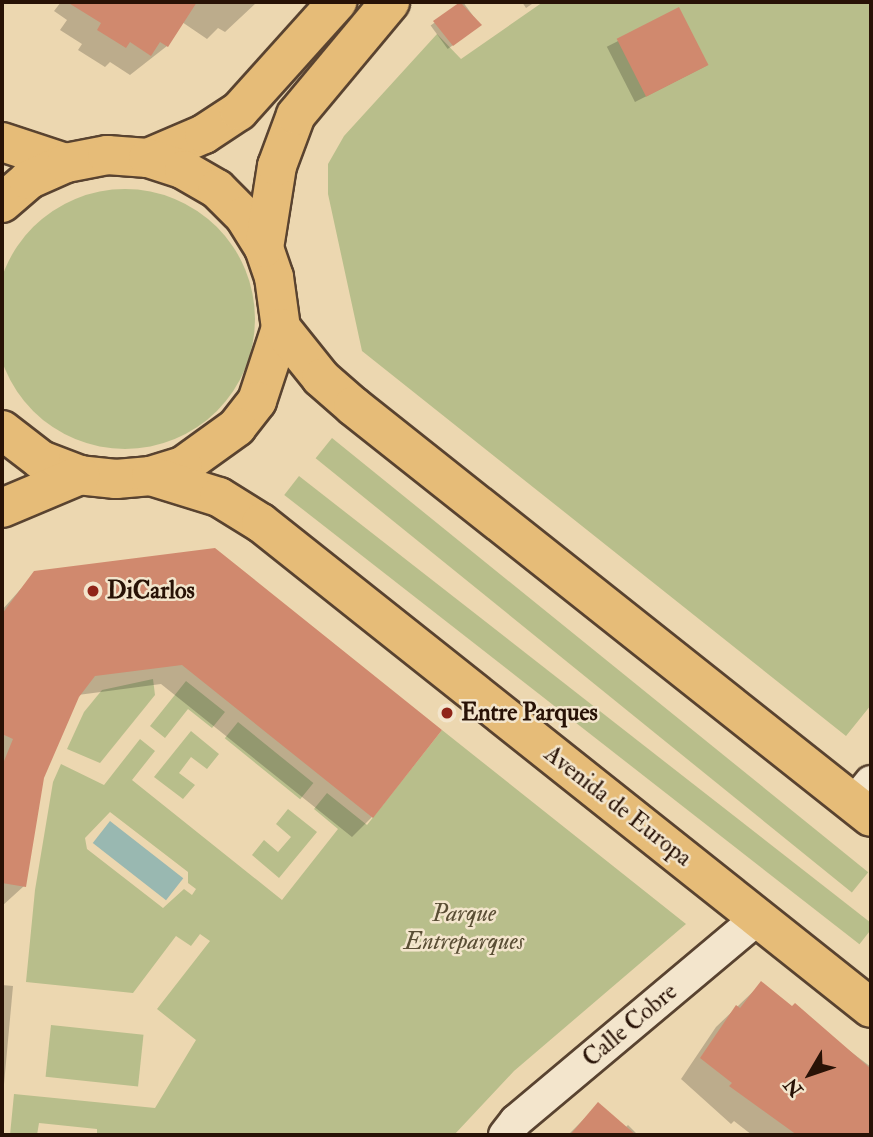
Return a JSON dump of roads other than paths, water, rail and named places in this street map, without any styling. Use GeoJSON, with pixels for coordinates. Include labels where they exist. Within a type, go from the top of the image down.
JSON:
{"type":"FeatureCollection","features":[{"type":"Feature","properties":{"kind":"main road"},"geometry":{"type":"LineString","coordinates":[[148,158],[204,134],[239,111],[337,2]]}},
{"type":"Feature","properties":{"kind":"main road"},"geometry":{"type":"LineString","coordinates":[[264,248],[277,166],[296,115],[390,2]]}},
{"type":"Feature","properties":{"kind":"main road"},"geometry":{"type":"LineString","coordinates":[[2,142],[66,163]]}},
{"type":"Feature","properties":{"kind":"main road","name":"Avenida de Europa"},"geometry":{"type":"LineString","coordinates":[[2,203],[29,180],[66,163],[107,155],[148,158],[184,170],[217,189],[244,216],[264,248],[274,277],[281,328],[271,370],[257,401],[237,427],[192,460],[151,476],[116,480],[80,475],[41,460],[2,430]]}},
{"type":"Feature","properties":{"kind":"main road"},"geometry":{"type":"LineString","coordinates":[[281,328],[321,377],[353,406],[866,800]]}},
{"type":"Feature","properties":{"kind":"main road"},"geometry":{"type":"LineString","coordinates":[[2,508],[80,475]]}},
{"type":"Feature","properties":{"kind":"main road","name":"Avenida de Europa"},"geometry":{"type":"LineString","coordinates":[[151,476],[219,496],[261,523],[871,1008]]}},
{"type":"Feature","properties":{"kind":"street","name":"Calle Cobre"},"geometry":{"type":"LineString","coordinates":[[505,1135],[516,1121],[758,918]]}},
{"type":"Feature","properties":{"kind":"water"},"geometry":{"type":"Polygon","coordinates":[[[110,821],[183,878],[166,900],[93,843],[110,821]]]}},
{"type":"Feature","properties":{"kind":"place","name":"DiCarlos"},"geometry":{"type":"Point","coordinates":[93,591]}},
{"type":"Feature","properties":{"kind":"place","name":"Entre Parques"},"geometry":{"type":"Point","coordinates":[447,713]}},
{"type":"Feature","properties":{"kind":"park label","name":"Parque Entreparques"},"geometry":{"type":"Point","coordinates":[464,928]}}]}
